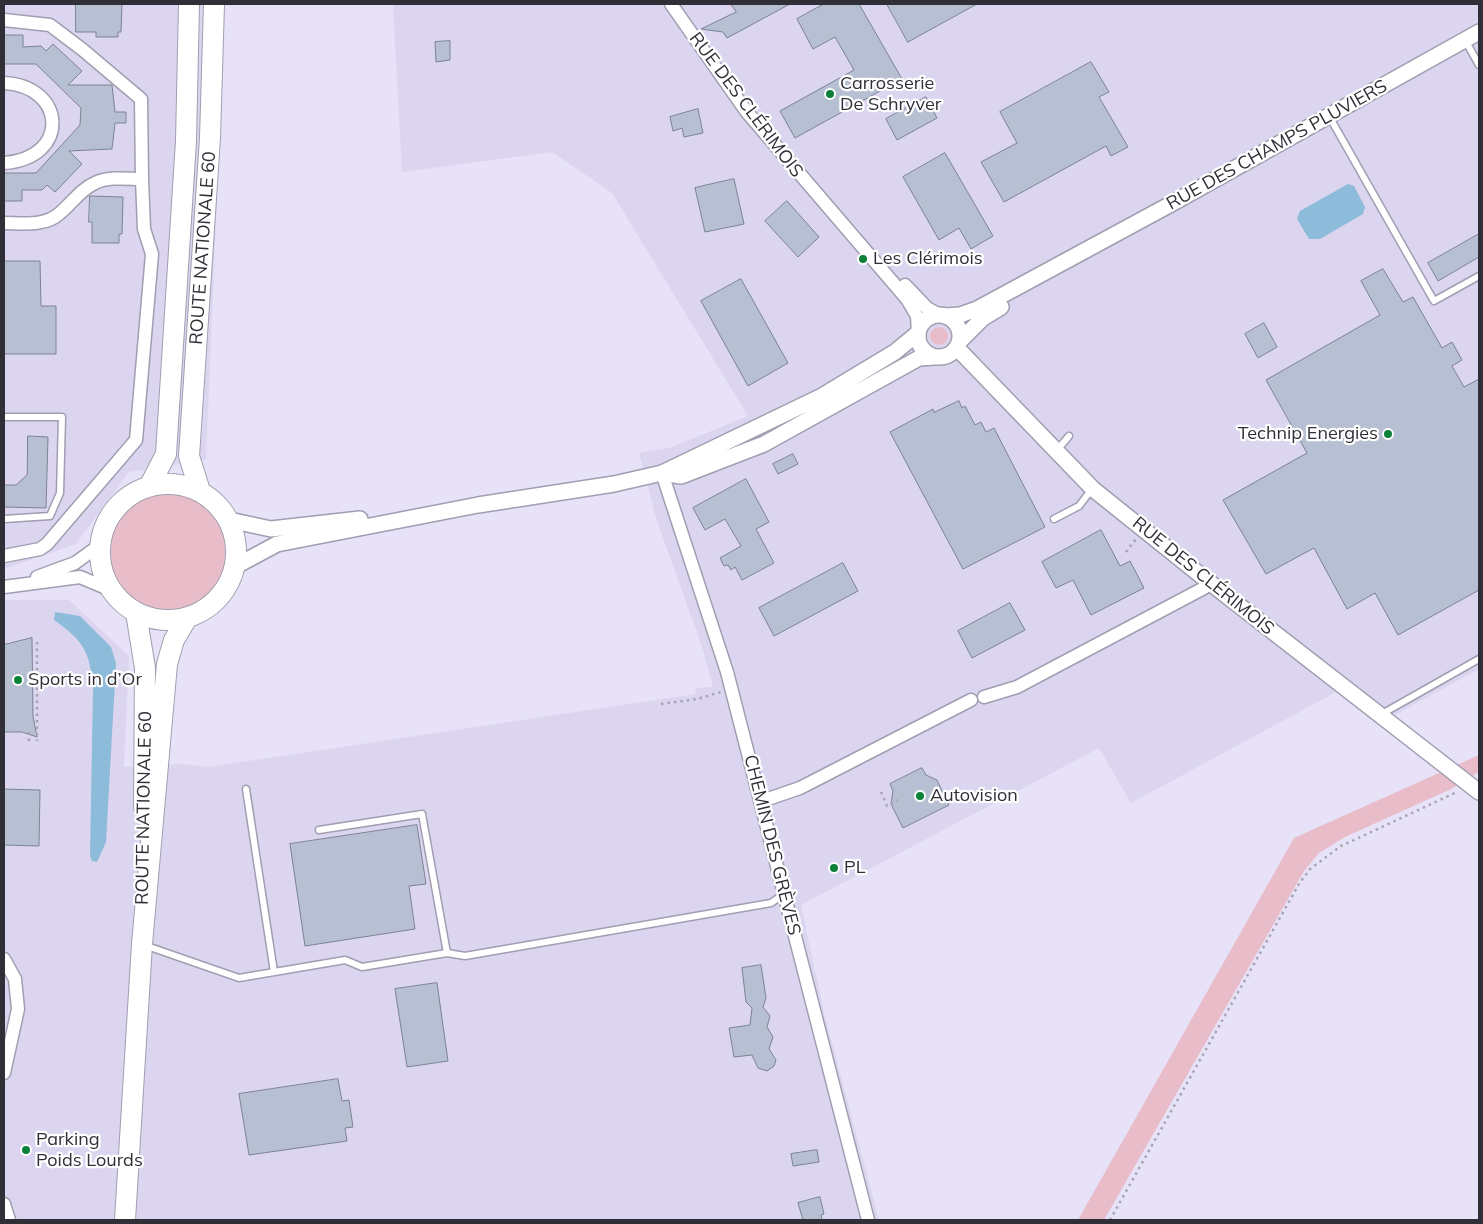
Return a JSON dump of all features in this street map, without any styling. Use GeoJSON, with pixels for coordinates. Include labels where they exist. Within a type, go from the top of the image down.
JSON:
{"type":"FeatureCollection","features":[{"type":"Feature","properties":{"kind":"main road","name":"ROUTE NATIONALE 60"},"geometry":{"type":"LineString","coordinates":[[150,486],[166,454],[186,141],[189,4]]}},
{"type":"Feature","properties":{"kind":"main road","name":"ROUTE NATIONALE 60"},"geometry":{"type":"LineString","coordinates":[[200,490],[189,456],[210,138],[214,4]]}},
{"type":"Feature","properties":{"kind":"main road"},"geometry":{"type":"LineString","coordinates":[[175,483],[200,490],[217,503],[230,520],[237,543],[236,566],[226,589],[209,607],[187,618],[161,620],[136,612],[122,603],[111,590],[102,568],[100,545],[108,519],[125,498],[150,486],[175,483]]}},
{"type":"Feature","properties":{"kind":"main road","name":"ROUTE NATIONALE 60"},"geometry":{"type":"LineString","coordinates":[[136,612],[145,668],[142,944]]}},
{"type":"Feature","properties":{"kind":"main road","name":"ROUTE NATIONALE 60"},"geometry":{"type":"LineString","coordinates":[[125,1220],[142,944],[168,664],[174,640],[187,618]]}},
{"type":"Feature","properties":{"kind":"street","name":"RUE DES CLÉRIMOIS"},"geometry":{"type":"LineString","coordinates":[[671,4],[746,111],[907,299],[917,316],[918,333]]}},
{"type":"Feature","properties":{"kind":"street"},"geometry":{"type":"LineString","coordinates":[[4,20],[50,25],[141,99],[144,229],[152,254],[136,440],[47,544],[40,549],[4,556]]}},
{"type":"Feature","properties":{"kind":"street","name":"RUE DES CHAMPS PLUVIERS"},"geometry":{"type":"LineString","coordinates":[[943,315],[960,315],[978,309],[1479,32]]}},
{"type":"Feature","properties":{"kind":"street"},"geometry":{"type":"LineString","coordinates":[[4,83],[26,87],[39,96],[50,109],[54,121],[52,134],[44,147],[31,158],[4,163]]}},
{"type":"Feature","properties":{"kind":"street"},"geometry":{"type":"LineString","coordinates":[[4,223],[39,223],[59,215],[76,197],[96,182],[115,179],[142,179]]}},
{"type":"Feature","properties":{"kind":"street","name":"RUE DES CLÉRIMOIS"},"geometry":{"type":"LineString","coordinates":[[824,204],[927,308],[943,315]]}},
{"type":"Feature","properties":{"kind":"street","name":"RUE DES CHAMPS PLUVIERS"},"geometry":{"type":"LineString","coordinates":[[958,344],[983,318],[1075,257]]}},
{"type":"Feature","properties":{"kind":"street"},"geometry":{"type":"LineString","coordinates":[[230,520],[271,529],[478,505],[614,484],[662,473],[822,396],[896,352],[918,333],[925,320],[943,315],[956,323],[959,328],[958,344],[947,356],[919,358],[764,444],[681,476],[662,473]]}},
{"type":"Feature","properties":{"kind":"street"},"geometry":{"type":"LineString","coordinates":[[918,333],[920,346],[924,351],[935,357]]}},
{"type":"Feature","properties":{"kind":"street","name":"RUE DES CLÉRIMOIS"},"geometry":{"type":"LineString","coordinates":[[958,344],[1093,488],[1209,582],[1474,788]]}},
{"type":"Feature","properties":{"kind":"street","name":"CHEMIN DES GRÈVES"},"geometry":{"type":"LineString","coordinates":[[662,473],[732,689],[868,1220]]}},
{"type":"Feature","properties":{"kind":"street"},"geometry":{"type":"LineString","coordinates":[[236,566],[277,544],[478,505]]}},
{"type":"Feature","properties":{"kind":"street"},"geometry":{"type":"LineString","coordinates":[[18,584],[75,563],[100,545]]}},
{"type":"Feature","properties":{"kind":"street"},"geometry":{"type":"LineString","coordinates":[[4,587],[80,577],[111,590]]}},
{"type":"Feature","properties":{"kind":"street"},"geometry":{"type":"LineString","coordinates":[[984,697],[1017,687],[1204,588],[1209,582]]}},
{"type":"Feature","properties":{"kind":"street"},"geometry":{"type":"LineString","coordinates":[[762,801],[800,788],[971,700]]}},
{"type":"Feature","properties":{"kind":"street"},"geometry":{"type":"LineString","coordinates":[[4,959],[15,979],[18,1009],[4,1073]]}},
{"type":"Feature","properties":{"kind":"street"},"geometry":{"type":"LineString","coordinates":[[4,1204],[9,1220]]}},
{"type":"Feature","properties":{"kind":"lane"},"geometry":{"type":"LineString","coordinates":[[1465,40],[1479,65]]}},
{"type":"Feature","properties":{"kind":"lane"},"geometry":{"type":"LineString","coordinates":[[1329,116],[1434,301],[1479,276]]}},
{"type":"Feature","properties":{"kind":"lane"},"geometry":{"type":"LineString","coordinates":[[4,417],[62,417],[60,493],[50,516],[4,519]]}},
{"type":"Feature","properties":{"kind":"lane"},"geometry":{"type":"LineString","coordinates":[[1056,450],[1069,436]]}},
{"type":"Feature","properties":{"kind":"lane"},"geometry":{"type":"LineString","coordinates":[[1054,519],[1079,506],[1093,488]]}},
{"type":"Feature","properties":{"kind":"lane"},"geometry":{"type":"LineString","coordinates":[[1380,715],[1479,659]]}},
{"type":"Feature","properties":{"kind":"lane"},"geometry":{"type":"LineString","coordinates":[[246,789],[274,972]]}},
{"type":"Feature","properties":{"kind":"lane"},"geometry":{"type":"LineString","coordinates":[[319,830],[422,814],[446,953]]}},
{"type":"Feature","properties":{"kind":"lane"},"geometry":{"type":"LineString","coordinates":[[142,944],[239,978],[345,960],[362,967],[446,953],[465,956],[771,903],[784,894]]}},
{"type":"Feature","properties":{"kind":"path"},"geometry":{"type":"LineString","coordinates":[[37,642],[37,741]]}},
{"type":"Feature","properties":{"kind":"path"},"geometry":{"type":"LineString","coordinates":[[661,704],[698,699],[732,689]]}},
{"type":"Feature","properties":{"kind":"path"},"geometry":{"type":"LineString","coordinates":[[29,732],[29,741]]}},
{"type":"Feature","properties":{"kind":"path"},"geometry":{"type":"LineString","coordinates":[[1110,1220],[1299,884],[1310,869],[1341,846],[1452,795],[1474,788]]}},
{"type":"Feature","properties":{"kind":"path"},"geometry":{"type":"LineString","coordinates":[[881,792],[887,806],[898,800]]}},
{"type":"Feature","properties":{"kind":"shaded area"},"geometry":{"type":"Polygon","coordinates":[[[4,4],[225,4],[206,460],[129,472],[76,544],[4,569],[4,4]]]}},
{"type":"Feature","properties":{"kind":"shaded area"},"geometry":{"type":"Polygon","coordinates":[[[393,4],[1479,4],[1479,669],[1395,715],[1351,684],[1131,803],[1099,748],[801,905],[824,1012],[879,1220],[4,1220],[4,600],[69,600],[129,656],[124,767],[182,764],[208,767],[696,694],[695,688],[713,687],[702,647],[656,518],[639,453],[669,448],[748,416],[612,193],[552,152],[402,172],[393,4]]]}},
{"type":"Feature","properties":{"kind":"shaded area"},"geometry":{"type":"Polygon","coordinates":[[[939,327],[946,329],[948,336],[946,343],[939,345],[932,343],[930,336],[932,329],[939,327]]]}},
{"type":"Feature","properties":{"kind":"shaded area"},"geometry":{"type":"Polygon","coordinates":[[[169,493],[192,497],[211,510],[224,529],[228,552],[224,575],[211,594],[192,607],[169,611],[146,607],[127,594],[114,575],[110,552],[114,529],[127,510],[146,497],[169,493]]]}},
{"type":"Feature","properties":{"kind":"shaded area"},"geometry":{"type":"Polygon","coordinates":[[[1479,755],[1479,772],[1451,789],[1345,837],[1319,853],[1304,871],[1104,1220],[1078,1220],[1294,838],[1479,755]]]}},
{"type":"Feature","properties":{"kind":"water"},"geometry":{"type":"Polygon","coordinates":[[[1348,184],[1354,186],[1365,207],[1363,214],[1320,239],[1309,239],[1297,219],[1300,211],[1348,184]]]}},
{"type":"Feature","properties":{"kind":"water"},"geometry":{"type":"Polygon","coordinates":[[[55,612],[80,616],[111,647],[116,663],[106,842],[97,862],[92,861],[90,856],[92,676],[84,648],[72,634],[54,620],[55,612]]]}},
{"type":"Feature","properties":{"kind":"building"},"geometry":{"type":"Polygon","coordinates":[[[76,4],[122,4],[121,32],[118,32],[118,37],[96,37],[96,32],[76,32],[76,4]]]}},
{"type":"Feature","properties":{"kind":"building"},"geometry":{"type":"Polygon","coordinates":[[[731,4],[790,4],[727,38],[723,32],[701,29],[736,12],[731,4]]]}},
{"type":"Feature","properties":{"kind":"building"},"geometry":{"type":"Polygon","coordinates":[[[824,4],[859,4],[902,79],[795,138],[780,111],[854,70],[835,37],[813,49],[797,19],[824,4]]]}},
{"type":"Feature","properties":{"kind":"building"},"geometry":{"type":"Polygon","coordinates":[[[887,4],[977,4],[908,42],[887,4]]]}},
{"type":"Feature","properties":{"kind":"building"},"geometry":{"type":"Polygon","coordinates":[[[4,35],[23,35],[23,47],[41,46],[46,51],[53,44],[82,71],[68,85],[112,85],[115,112],[126,112],[126,123],[115,123],[112,149],[69,151],[82,164],[55,192],[47,185],[42,190],[22,190],[22,201],[4,201],[4,173],[36,173],[80,125],[81,108],[36,64],[4,64],[4,35]]]}},
{"type":"Feature","properties":{"kind":"building"},"geometry":{"type":"Polygon","coordinates":[[[450,41],[450,60],[436,62],[435,42],[450,41]]]}},
{"type":"Feature","properties":{"kind":"building"},"geometry":{"type":"Polygon","coordinates":[[[1091,62],[1109,92],[1099,97],[1128,147],[1111,156],[1106,146],[1004,202],[981,162],[1017,143],[1000,112],[1091,62]]]}},
{"type":"Feature","properties":{"kind":"building"},"geometry":{"type":"Polygon","coordinates":[[[926,97],[937,118],[897,140],[886,119],[926,97]]]}},
{"type":"Feature","properties":{"kind":"building"},"geometry":{"type":"Polygon","coordinates":[[[698,109],[703,133],[684,137],[682,128],[673,131],[670,117],[698,109]]]}},
{"type":"Feature","properties":{"kind":"building"},"geometry":{"type":"Polygon","coordinates":[[[945,153],[993,236],[971,249],[959,228],[939,240],[903,177],[945,153]]]}},
{"type":"Feature","properties":{"kind":"building"},"geometry":{"type":"Polygon","coordinates":[[[734,179],[744,224],[705,232],[695,188],[734,179]]]}},
{"type":"Feature","properties":{"kind":"building"},"geometry":{"type":"Polygon","coordinates":[[[90,196],[123,197],[122,234],[119,234],[119,243],[92,243],[92,222],[89,222],[90,196]]]}},
{"type":"Feature","properties":{"kind":"building"},"geometry":{"type":"Polygon","coordinates":[[[787,201],[819,237],[798,257],[765,221],[787,201]]]}},
{"type":"Feature","properties":{"kind":"building"},"geometry":{"type":"Polygon","coordinates":[[[1479,234],[1479,257],[1438,281],[1428,263],[1479,234]]]}},
{"type":"Feature","properties":{"kind":"building"},"geometry":{"type":"Polygon","coordinates":[[[4,261],[40,261],[41,306],[56,306],[56,354],[4,354],[4,261]]]}},
{"type":"Feature","properties":{"kind":"building","name":"Technip Energies"},"geometry":{"type":"Polygon","coordinates":[[[1383,269],[1403,302],[1413,297],[1442,348],[1452,342],[1462,360],[1452,366],[1464,387],[1479,379],[1479,590],[1398,635],[1375,593],[1347,609],[1314,548],[1266,574],[1223,500],[1307,453],[1266,380],[1380,315],[1361,281],[1383,269]]]}},
{"type":"Feature","properties":{"kind":"building"},"geometry":{"type":"Polygon","coordinates":[[[741,279],[788,363],[748,386],[701,301],[741,279]]]}},
{"type":"Feature","properties":{"kind":"building"},"geometry":{"type":"Polygon","coordinates":[[[1264,323],[1277,347],[1258,358],[1245,334],[1264,323]]]}},
{"type":"Feature","properties":{"kind":"building"},"geometry":{"type":"Polygon","coordinates":[[[959,401],[962,408],[965,406],[975,425],[981,422],[986,432],[994,428],[1045,527],[963,569],[890,432],[933,409],[934,412],[959,401]]]}},
{"type":"Feature","properties":{"kind":"building"},"geometry":{"type":"Polygon","coordinates":[[[28,436],[48,437],[46,508],[4,507],[4,485],[16,485],[27,475],[28,436]]]}},
{"type":"Feature","properties":{"kind":"building"},"geometry":{"type":"Polygon","coordinates":[[[793,454],[798,464],[778,474],[773,464],[793,454]]]}},
{"type":"Feature","properties":{"kind":"building"},"geometry":{"type":"Polygon","coordinates":[[[746,479],[769,522],[756,529],[774,563],[742,580],[735,567],[731,570],[728,565],[724,566],[720,558],[741,546],[725,519],[705,530],[693,508],[746,479]]]}},
{"type":"Feature","properties":{"kind":"building"},"geometry":{"type":"Polygon","coordinates":[[[1101,530],[1120,566],[1130,561],[1144,588],[1091,615],[1073,580],[1056,588],[1042,562],[1101,530]]]}},
{"type":"Feature","properties":{"kind":"building"},"geometry":{"type":"Polygon","coordinates":[[[843,563],[858,591],[774,636],[759,608],[843,563]]]}},
{"type":"Feature","properties":{"kind":"building"},"geometry":{"type":"Polygon","coordinates":[[[1010,603],[1025,630],[972,658],[958,631],[1010,603]]]}},
{"type":"Feature","properties":{"kind":"building","name":"Sports in d’Or"},"geometry":{"type":"Polygon","coordinates":[[[32,638],[33,716],[37,737],[22,732],[4,732],[4,645],[32,638]]]}},
{"type":"Feature","properties":{"kind":"building","name":"Autovision"},"geometry":{"type":"Polygon","coordinates":[[[922,768],[926,775],[937,780],[949,805],[903,828],[891,804],[893,791],[890,784],[922,768]]]}},
{"type":"Feature","properties":{"kind":"building"},"geometry":{"type":"Polygon","coordinates":[[[4,789],[40,790],[39,846],[4,845],[4,789]]]}},
{"type":"Feature","properties":{"kind":"building"},"geometry":{"type":"Polygon","coordinates":[[[417,825],[426,884],[409,886],[415,929],[305,946],[290,844],[417,825]]]}},
{"type":"Feature","properties":{"kind":"building"},"geometry":{"type":"Polygon","coordinates":[[[761,965],[766,998],[763,1007],[770,1016],[767,1027],[773,1037],[769,1049],[776,1060],[774,1066],[767,1071],[758,1068],[752,1055],[734,1057],[729,1028],[750,1025],[752,1008],[746,1002],[742,968],[761,965]]]}},
{"type":"Feature","properties":{"kind":"building"},"geometry":{"type":"Polygon","coordinates":[[[437,983],[448,1061],[407,1067],[395,989],[437,983]]]}},
{"type":"Feature","properties":{"kind":"building"},"geometry":{"type":"Polygon","coordinates":[[[338,1079],[342,1101],[349,1100],[353,1127],[345,1128],[347,1141],[249,1155],[239,1094],[338,1079]]]}},
{"type":"Feature","properties":{"kind":"building"},"geometry":{"type":"Polygon","coordinates":[[[817,1150],[819,1162],[793,1166],[791,1154],[817,1150]]]}},
{"type":"Feature","properties":{"kind":"building"},"geometry":{"type":"Polygon","coordinates":[[[820,1197],[824,1214],[821,1215],[822,1220],[803,1220],[798,1203],[820,1197]]]}},
{"type":"Feature","properties":{"kind":"place","name":"Carrosserie De Schryver"},"geometry":{"type":"Point","coordinates":[830,94]}},
{"type":"Feature","properties":{"kind":"place","name":"Les Clérimois"},"geometry":{"type":"Point","coordinates":[863,259]}},
{"type":"Feature","properties":{"kind":"place","name":"Technip Energies"},"geometry":{"type":"Point","coordinates":[1388,434]}},
{"type":"Feature","properties":{"kind":"place","name":"Sports in d’Or"},"geometry":{"type":"Point","coordinates":[18,680]}},
{"type":"Feature","properties":{"kind":"place","name":"Autovision"},"geometry":{"type":"Point","coordinates":[920,796]}},
{"type":"Feature","properties":{"kind":"place","name":"PL"},"geometry":{"type":"Point","coordinates":[834,868]}},
{"type":"Feature","properties":{"kind":"place","name":"Parking Poids Lourds"},"geometry":{"type":"Point","coordinates":[26,1150]}}]}
